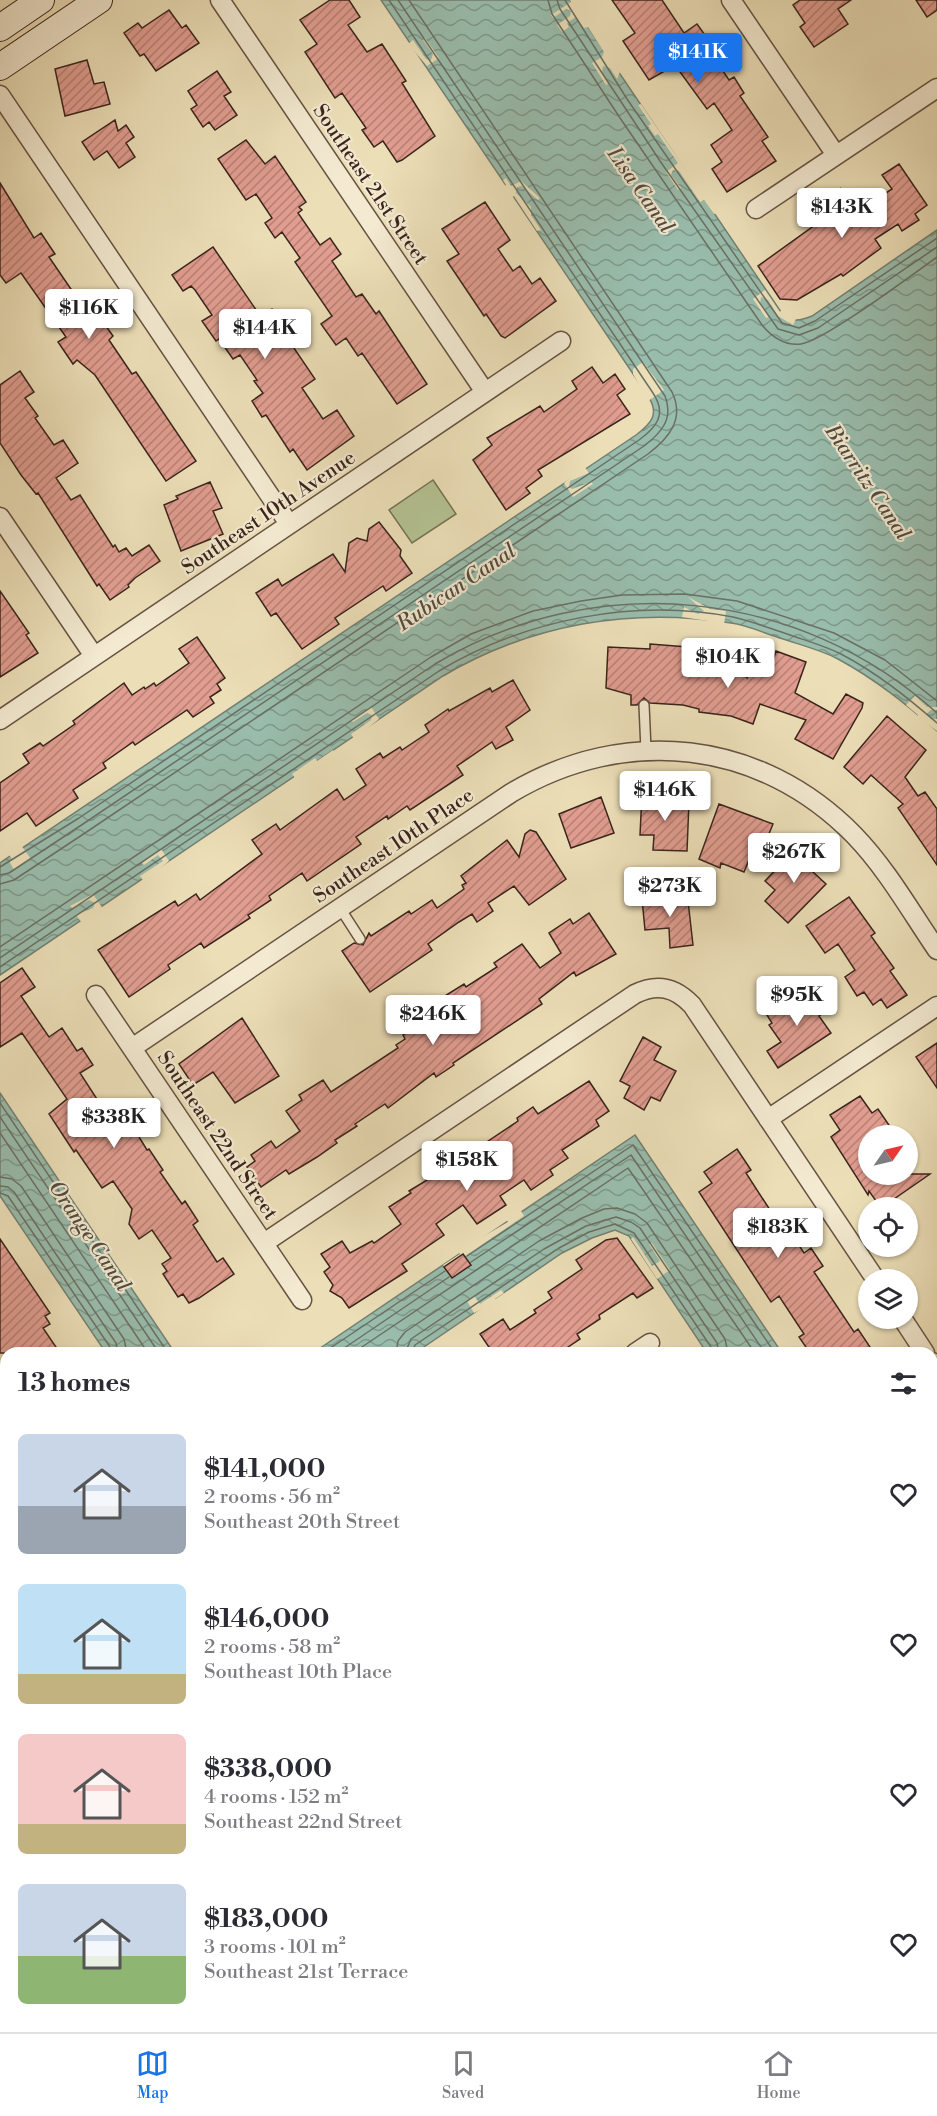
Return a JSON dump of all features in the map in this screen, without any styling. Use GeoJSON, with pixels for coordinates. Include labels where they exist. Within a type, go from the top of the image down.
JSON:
{"type":"FeatureCollection","features":[{"type":"Feature","properties":{"kind":"main road"},"geometry":{"type":"LineString","coordinates":[[0,28],[41,0]]}},
{"type":"Feature","properties":{"kind":"main road"},"geometry":{"type":"LineString","coordinates":[[0,67],[99,0]]}},
{"type":"Feature","properties":{"kind":"street","name":"Southeast 21st Street"},"geometry":{"type":"LineString","coordinates":[[220,0],[486,392]]}},
{"type":"Feature","properties":{"kind":"street"},"geometry":{"type":"LineString","coordinates":[[731,0],[836,155]]}},
{"type":"Feature","properties":{"kind":"street"},"geometry":{"type":"LineString","coordinates":[[756,209],[937,88]]}},
{"type":"Feature","properties":{"kind":"street"},"geometry":{"type":"LineString","coordinates":[[0,95],[289,524]]}},
{"type":"Feature","properties":{"kind":"street","name":"Southeast 10th Avenue"},"geometry":{"type":"LineString","coordinates":[[0,720],[561,341]]}},
{"type":"Feature","properties":{"kind":"street"},"geometry":{"type":"LineString","coordinates":[[0,518],[94,657]]}},
{"type":"Feature","properties":{"kind":"street","name":"Southeast 10th Place"},"geometry":{"type":"LineString","coordinates":[[132,1048],[537,778],[577,761],[646,750],[706,754],[737,762],[767,774],[812,799],[830,813],[874,858],[937,950]]}},
{"type":"Feature","properties":{"kind":"street"},"geometry":{"type":"LineString","coordinates":[[264,1243],[635,994],[651,988],[665,988],[680,994],[692,1005],[869,1269]]}},
{"type":"Feature","properties":{"kind":"street","name":"Southeast 22nd Street"},"geometry":{"type":"LineString","coordinates":[[96,995],[302,1300]]}},
{"type":"Feature","properties":{"kind":"street"},"geometry":{"type":"LineString","coordinates":[[768,1119],[937,1006]]}},
{"type":"Feature","properties":{"kind":"street"},"geometry":{"type":"LineString","coordinates":[[909,1329],[921,1347]]}},
{"type":"Feature","properties":{"kind":"street"},"geometry":{"type":"LineString","coordinates":[[643,1347],[650,1342]]}},
{"type":"Feature","properties":{"kind":"lane"},"geometry":{"type":"LineString","coordinates":[[644,705],[646,750]]}},
{"type":"Feature","properties":{"kind":"lane"},"geometry":{"type":"LineString","coordinates":[[340,908],[360,939]]}},
{"type":"Feature","properties":{"kind":"shaded area"},"geometry":{"type":"Polygon","coordinates":[[[433,480],[456,514],[412,543],[389,510],[433,480]]]}},
{"type":"Feature","properties":{"kind":"water"},"geometry":{"type":"Polygon","coordinates":[[[381,0],[570,0],[781,312],[789,318],[799,320],[812,316],[937,230],[937,731],[890,692],[838,659],[818,650],[744,626],[694,619],[656,617],[582,624],[546,632],[477,658],[443,676],[0,975],[0,863],[636,435],[650,423],[652,418],[652,402],[381,0]]]}},
{"type":"Feature","properties":{"kind":"water","name":"Orange Canal"},"geometry":{"type":"Polygon","coordinates":[[[0,1093],[171,1347],[102,1347],[0,1196],[0,1093]]]}},
{"type":"Feature","properties":{"kind":"water"},"geometry":{"type":"Polygon","coordinates":[[[635,1135],[778,1347],[703,1347],[629,1236],[615,1230],[592,1238],[562,1253],[424,1347],[322,1347],[635,1135]]]}},
{"type":"Feature","properties":{"kind":"pier"},"geometry":{"type":"Polygon","coordinates":[[[570,0],[573,0],[620,72],[617,79],[610,68],[603,66],[602,73],[608,84],[606,85],[592,63],[602,57],[604,52],[588,27],[584,28],[576,17],[567,23],[569,27],[562,32],[557,25],[570,16],[571,11],[566,9],[553,18],[551,15],[571,2],[570,0]]]}},
{"type":"Feature","properties":{"kind":"pier"},"geometry":{"type":"Polygon","coordinates":[[[425,38],[439,58],[427,66],[408,44],[413,40],[426,59],[431,60],[433,54],[423,40],[425,38]]]}},
{"type":"Feature","properties":{"kind":"pier"},"geometry":{"type":"Polygon","coordinates":[[[641,104],[717,213],[714,214],[704,200],[700,202],[679,171],[673,170],[671,175],[681,188],[678,190],[666,172],[678,163],[658,134],[655,136],[648,126],[651,124],[638,105],[641,104]]]}},
{"type":"Feature","properties":{"kind":"pier"},"geometry":{"type":"Polygon","coordinates":[[[506,178],[511,186],[521,181],[540,198],[538,200],[522,186],[517,187],[516,193],[531,207],[531,215],[541,230],[537,231],[514,196],[511,198],[504,187],[506,185],[503,180],[506,178]]]}},
{"type":"Feature","properties":{"kind":"pier"},"geometry":{"type":"Polygon","coordinates":[[[765,290],[780,312],[782,309],[796,319],[793,325],[778,316],[768,300],[761,297],[760,304],[769,317],[766,318],[753,299],[765,290]]]}},
{"type":"Feature","properties":{"kind":"pier"},"geometry":{"type":"Polygon","coordinates":[[[643,362],[664,390],[648,401],[633,374],[633,369],[643,362]]]}},
{"type":"Feature","properties":{"kind":"pier"},"geometry":{"type":"Polygon","coordinates":[[[584,466],[589,473],[570,481],[569,487],[572,489],[591,482],[593,484],[573,497],[564,483],[584,466]]]}},
{"type":"Feature","properties":{"kind":"pier"},"geometry":{"type":"Polygon","coordinates":[[[688,597],[710,609],[726,611],[724,625],[708,624],[708,621],[682,617],[684,607],[698,614],[704,611],[688,597]]]}},
{"type":"Feature","properties":{"kind":"pier"},"geometry":{"type":"Polygon","coordinates":[[[915,696],[927,707],[937,707],[937,710],[931,710],[926,714],[931,719],[937,719],[937,731],[917,717],[918,715],[906,705],[915,696]]]}},
{"type":"Feature","properties":{"kind":"pier"},"geometry":{"type":"Polygon","coordinates":[[[371,707],[379,719],[354,739],[351,734],[371,720],[372,715],[367,713],[351,721],[371,707]]]}},
{"type":"Feature","properties":{"kind":"pier"},"geometry":{"type":"Polygon","coordinates":[[[333,750],[334,753],[296,779],[292,774],[315,758],[317,761],[333,750]]]}},
{"type":"Feature","properties":{"kind":"pier"},"geometry":{"type":"Polygon","coordinates":[[[21,845],[31,859],[14,870],[8,853],[21,845]]]}},
{"type":"Feature","properties":{"kind":"pier"},"geometry":{"type":"Polygon","coordinates":[[[161,849],[169,861],[144,882],[140,876],[163,861],[158,855],[144,865],[142,863],[161,849]]]}},
{"type":"Feature","properties":{"kind":"pier"},"geometry":{"type":"Polygon","coordinates":[[[93,894],[103,909],[82,923],[76,915],[93,908],[95,903],[89,900],[72,908],[70,906],[93,894]]]}},
{"type":"Feature","properties":{"kind":"pier"},"geometry":{"type":"Polygon","coordinates":[[[520,1209],[524,1216],[446,1269],[443,1265],[460,1254],[458,1251],[508,1222],[506,1219],[520,1209]]]}},
{"type":"Feature","properties":{"kind":"pier"},"geometry":{"type":"Polygon","coordinates":[[[633,1237],[652,1266],[660,1261],[649,1244],[652,1243],[670,1270],[657,1279],[631,1239],[633,1237]]]}},
{"type":"Feature","properties":{"kind":"pier"},"geometry":{"type":"Polygon","coordinates":[[[501,1290],[504,1293],[495,1299],[496,1302],[474,1313],[467,1301],[474,1296],[480,1304],[501,1290]]]}},
{"type":"Feature","properties":{"kind":"building"},"geometry":{"type":"Polygon","coordinates":[[[330,0],[349,0],[360,17],[348,25],[367,52],[382,44],[406,81],[402,83],[435,136],[402,160],[397,162],[383,141],[374,147],[362,130],[366,128],[342,93],[335,98],[305,52],[317,44],[300,20],[330,0]]]}},
{"type":"Feature","properties":{"kind":"building"},"geometry":{"type":"Polygon","coordinates":[[[612,0],[662,0],[684,33],[697,24],[710,42],[705,44],[729,80],[734,77],[744,93],[740,96],[768,137],[762,141],[776,161],[727,192],[712,169],[722,162],[711,145],[732,130],[714,103],[707,109],[675,65],[649,80],[623,41],[635,33],[612,0]]]}},
{"type":"Feature","properties":{"kind":"building"},"geometry":{"type":"Polygon","coordinates":[[[800,0],[851,0],[838,9],[848,24],[814,47],[800,27],[805,23],[793,5],[800,0]]]}},
{"type":"Feature","properties":{"kind":"building"},"geometry":{"type":"Polygon","coordinates":[[[916,0],[937,0],[937,10],[927,17],[916,0]]]}},
{"type":"Feature","properties":{"kind":"building"},"geometry":{"type":"Polygon","coordinates":[[[169,10],[182,28],[186,25],[199,43],[156,71],[144,54],[140,56],[124,33],[138,23],[142,28],[169,10]]]}},
{"type":"Feature","properties":{"kind":"building"},"geometry":{"type":"Polygon","coordinates":[[[87,60],[94,84],[104,82],[110,104],[65,116],[55,69],[87,60]]]}},
{"type":"Feature","properties":{"kind":"building"},"geometry":{"type":"Polygon","coordinates":[[[217,71],[231,92],[224,96],[237,115],[215,130],[209,122],[203,127],[191,109],[197,105],[188,91],[217,71]]]}},
{"type":"Feature","properties":{"kind":"building"},"geometry":{"type":"Polygon","coordinates":[[[115,120],[118,131],[126,125],[134,137],[126,143],[135,157],[119,168],[107,151],[94,160],[82,142],[115,120]]]}},
{"type":"Feature","properties":{"kind":"building"},"geometry":{"type":"Polygon","coordinates":[[[246,140],[265,164],[275,156],[306,202],[299,207],[302,210],[298,213],[320,245],[330,238],[341,254],[332,261],[356,297],[362,294],[376,314],[379,311],[427,384],[397,404],[362,353],[358,356],[346,338],[336,345],[321,324],[332,316],[295,262],[300,258],[282,232],[275,238],[265,223],[272,218],[256,194],[246,200],[218,159],[246,140]]]}},
{"type":"Feature","properties":{"kind":"building"},"geometry":{"type":"Polygon","coordinates":[[[899,164],[927,205],[915,214],[919,220],[902,231],[898,224],[875,239],[881,248],[843,276],[841,274],[797,300],[780,299],[758,266],[833,212],[831,209],[839,204],[841,189],[857,212],[892,189],[882,175],[899,164]]]}},
{"type":"Feature","properties":{"kind":"building"},"geometry":{"type":"Polygon","coordinates":[[[0,183],[34,238],[41,233],[55,254],[49,257],[77,298],[83,294],[113,336],[109,340],[132,374],[136,372],[196,461],[166,481],[95,375],[77,360],[73,364],[58,342],[66,337],[21,273],[6,283],[0,275],[0,183]]]}},
{"type":"Feature","properties":{"kind":"building"},"geometry":{"type":"Polygon","coordinates":[[[485,202],[510,240],[498,249],[513,271],[520,266],[532,284],[540,278],[556,301],[505,338],[501,336],[486,314],[484,316],[447,261],[459,254],[442,229],[485,202]]]}},
{"type":"Feature","properties":{"kind":"building"},"geometry":{"type":"Polygon","coordinates":[[[213,247],[261,317],[272,309],[282,324],[279,326],[315,379],[302,388],[323,419],[337,410],[354,436],[307,470],[293,449],[290,452],[266,415],[262,417],[252,401],[263,393],[240,355],[233,359],[202,321],[212,315],[195,290],[191,286],[183,291],[172,275],[213,247]]]}},
{"type":"Feature","properties":{"kind":"building"},"geometry":{"type":"Polygon","coordinates":[[[592,367],[603,383],[615,374],[625,389],[617,395],[630,414],[538,470],[542,476],[526,488],[530,493],[506,510],[473,460],[492,445],[487,438],[540,406],[544,412],[577,389],[572,381],[592,367]]]}},
{"type":"Feature","properties":{"kind":"building"},"geometry":{"type":"Polygon","coordinates":[[[20,371],[34,392],[25,398],[38,416],[35,418],[54,445],[63,440],[78,463],[56,478],[71,500],[80,495],[113,547],[115,545],[119,552],[126,548],[132,556],[149,545],[160,561],[135,578],[128,585],[129,587],[110,600],[99,584],[97,586],[38,493],[36,494],[21,475],[0,443],[0,385],[20,371]]]}},
{"type":"Feature","properties":{"kind":"building"},"geometry":{"type":"Polygon","coordinates":[[[210,482],[222,508],[213,511],[223,534],[181,551],[164,505],[178,499],[176,496],[210,482]]]}},
{"type":"Feature","properties":{"kind":"building"},"geometry":{"type":"Polygon","coordinates":[[[379,522],[401,550],[400,556],[412,573],[386,591],[383,586],[335,618],[339,624],[302,649],[276,613],[271,616],[256,593],[278,579],[282,586],[333,554],[345,572],[349,543],[357,538],[367,541],[369,529],[379,522]]]}},
{"type":"Feature","properties":{"kind":"building"},"geometry":{"type":"Polygon","coordinates":[[[0,591],[29,633],[26,635],[38,653],[0,677],[0,591]]]}},
{"type":"Feature","properties":{"kind":"building"},"geometry":{"type":"Polygon","coordinates":[[[197,637],[225,678],[217,684],[221,690],[210,697],[214,703],[193,717],[187,710],[135,745],[133,742],[103,763],[106,768],[73,790],[78,798],[36,826],[27,813],[0,831],[0,783],[29,763],[23,754],[40,743],[43,746],[75,724],[73,721],[124,683],[132,695],[154,683],[156,686],[189,663],[179,649],[197,637]]]}},
{"type":"Feature","properties":{"kind":"building"},"geometry":{"type":"Polygon","coordinates":[[[650,644],[726,650],[747,678],[753,660],[771,666],[776,651],[806,662],[795,693],[833,714],[846,694],[863,703],[862,708],[833,759],[795,739],[806,720],[760,704],[753,724],[731,716],[699,712],[699,709],[683,705],[650,703],[644,698],[637,705],[631,705],[631,695],[606,688],[608,647],[650,649],[650,644]]]}},
{"type":"Feature","properties":{"kind":"building"},"geometry":{"type":"Polygon","coordinates":[[[513,680],[530,710],[506,727],[513,740],[496,749],[492,742],[457,766],[463,775],[410,810],[407,806],[388,819],[387,816],[356,837],[361,844],[307,881],[302,873],[269,896],[271,900],[248,915],[250,918],[204,948],[201,943],[168,965],[170,969],[129,997],[98,950],[175,901],[178,906],[196,894],[200,900],[262,854],[252,840],[276,824],[280,830],[337,789],[344,800],[366,785],[356,769],[380,753],[383,758],[400,747],[402,750],[429,732],[425,725],[448,709],[449,711],[490,688],[492,692],[513,680]]]}},
{"type":"Feature","properties":{"kind":"building"},"geometry":{"type":"Polygon","coordinates":[[[887,716],[926,750],[905,777],[918,796],[925,792],[937,809],[937,865],[898,808],[903,804],[871,775],[863,784],[844,767],[887,716]]]}},
{"type":"Feature","properties":{"kind":"building"},"geometry":{"type":"Polygon","coordinates":[[[642,794],[669,796],[669,801],[689,802],[687,851],[653,850],[654,835],[640,835],[642,794]]]}},
{"type":"Feature","properties":{"kind":"building"},"geometry":{"type":"Polygon","coordinates":[[[601,797],[614,833],[571,848],[559,814],[601,797]]]}},
{"type":"Feature","properties":{"kind":"building"},"geometry":{"type":"Polygon","coordinates":[[[719,804],[773,824],[764,846],[756,843],[744,872],[721,863],[720,868],[699,859],[719,804]]]}},
{"type":"Feature","properties":{"kind":"building"},"geometry":{"type":"Polygon","coordinates":[[[530,830],[536,832],[566,879],[529,905],[514,886],[488,903],[493,911],[477,922],[472,914],[459,922],[428,944],[432,950],[370,992],[342,951],[354,943],[363,945],[369,933],[371,936],[409,911],[411,914],[432,900],[437,908],[464,889],[462,885],[466,883],[461,876],[507,840],[519,857],[525,834],[530,830]]]}},
{"type":"Feature","properties":{"kind":"building"},"geometry":{"type":"Polygon","coordinates":[[[796,848],[802,848],[820,865],[813,872],[826,884],[788,923],[765,901],[775,890],[765,881],[796,848]]]}},
{"type":"Feature","properties":{"kind":"building"},"geometry":{"type":"Polygon","coordinates":[[[686,883],[693,945],[670,948],[669,928],[645,930],[642,899],[680,898],[686,883]]]}},
{"type":"Feature","properties":{"kind":"building"},"geometry":{"type":"Polygon","coordinates":[[[849,897],[875,933],[871,936],[894,968],[890,971],[907,995],[887,1008],[881,999],[873,1005],[864,992],[857,996],[845,977],[855,970],[838,944],[825,953],[806,926],[849,897]]]}},
{"type":"Feature","properties":{"kind":"building"},"geometry":{"type":"Polygon","coordinates":[[[589,913],[616,954],[576,976],[574,972],[539,999],[542,1004],[453,1063],[454,1065],[436,1077],[434,1073],[388,1108],[385,1104],[355,1124],[357,1126],[335,1140],[337,1143],[317,1157],[289,1174],[286,1170],[261,1187],[247,1167],[255,1161],[251,1155],[271,1141],[276,1148],[300,1131],[286,1111],[302,1100],[299,1095],[323,1080],[331,1092],[398,1048],[396,1045],[405,1039],[403,1035],[445,1007],[440,999],[464,984],[466,987],[497,967],[494,963],[522,944],[540,968],[561,953],[549,933],[570,919],[573,924],[589,913]]]}},
{"type":"Feature","properties":{"kind":"building"},"geometry":{"type":"Polygon","coordinates":[[[22,968],[35,987],[21,996],[49,1037],[62,1028],[77,1051],[82,1048],[93,1065],[80,1073],[104,1110],[117,1101],[147,1150],[149,1149],[163,1170],[160,1172],[182,1204],[185,1201],[198,1221],[193,1225],[217,1262],[223,1258],[234,1274],[199,1298],[189,1303],[183,1294],[178,1297],[163,1274],[167,1271],[162,1264],[171,1258],[152,1230],[139,1239],[129,1224],[132,1209],[113,1181],[102,1188],[76,1150],[74,1152],[49,1114],[67,1099],[22,1033],[0,1047],[0,983],[22,968]]]}},
{"type":"Feature","properties":{"kind":"building"},"geometry":{"type":"Polygon","coordinates":[[[811,988],[826,1011],[819,1016],[831,1033],[778,1068],[767,1051],[781,1042],[769,1025],[772,1023],[767,1015],[811,988]]]}},
{"type":"Feature","properties":{"kind":"building"},"geometry":{"type":"Polygon","coordinates":[[[242,1018],[279,1076],[235,1103],[213,1072],[193,1085],[179,1064],[242,1018]]]}},
{"type":"Feature","properties":{"kind":"building"},"geometry":{"type":"Polygon","coordinates":[[[643,1037],[661,1047],[654,1060],[676,1071],[660,1101],[651,1097],[644,1110],[624,1098],[630,1086],[620,1081],[643,1037]]]}},
{"type":"Feature","properties":{"kind":"building"},"geometry":{"type":"Polygon","coordinates":[[[937,1043],[937,1088],[916,1057],[937,1043]]]}},
{"type":"Feature","properties":{"kind":"building"},"geometry":{"type":"Polygon","coordinates":[[[589,1081],[609,1111],[596,1120],[599,1126],[562,1150],[568,1158],[550,1170],[553,1175],[531,1190],[524,1180],[500,1196],[506,1205],[477,1224],[463,1205],[436,1224],[444,1235],[402,1264],[407,1271],[349,1308],[342,1298],[330,1291],[333,1285],[324,1272],[330,1267],[321,1254],[342,1241],[350,1253],[372,1241],[374,1243],[401,1224],[389,1207],[411,1193],[409,1191],[450,1166],[477,1172],[466,1156],[518,1121],[517,1118],[533,1107],[538,1114],[589,1081]]]}},
{"type":"Feature","properties":{"kind":"building"},"geometry":{"type":"Polygon","coordinates":[[[860,1096],[872,1113],[878,1109],[889,1125],[858,1125],[858,1179],[831,1137],[840,1130],[830,1115],[860,1096]]]}},
{"type":"Feature","properties":{"kind":"building"},"geometry":{"type":"Polygon","coordinates":[[[737,1149],[751,1170],[746,1173],[781,1227],[785,1224],[804,1253],[811,1248],[823,1266],[814,1272],[854,1332],[858,1329],[870,1347],[806,1347],[799,1337],[804,1334],[779,1296],[771,1302],[699,1192],[712,1183],[704,1172],[737,1149]]]}},
{"type":"Feature","properties":{"kind":"building"},"geometry":{"type":"Polygon","coordinates":[[[918,1174],[930,1174],[918,1182],[918,1174]]]}},
{"type":"Feature","properties":{"kind":"building"},"geometry":{"type":"Polygon","coordinates":[[[862,1185],[914,1185],[897,1197],[873,1197],[869,1191],[868,1195],[862,1185]]]}},
{"type":"Feature","properties":{"kind":"building"},"geometry":{"type":"Polygon","coordinates":[[[617,1238],[653,1288],[637,1298],[633,1293],[599,1315],[600,1319],[577,1334],[580,1339],[568,1347],[489,1347],[480,1334],[503,1319],[510,1330],[536,1313],[534,1310],[552,1298],[548,1292],[582,1269],[576,1260],[606,1240],[617,1238]]]}},
{"type":"Feature","properties":{"kind":"building"},"geometry":{"type":"Polygon","coordinates":[[[0,1239],[50,1313],[45,1316],[50,1324],[43,1328],[56,1347],[0,1347],[0,1239]]]}},
{"type":"Feature","properties":{"kind":"building"},"geometry":{"type":"Polygon","coordinates":[[[463,1254],[471,1265],[452,1278],[444,1267],[463,1254]]]}},
{"type":"Feature","properties":{"kind":"water label","name":"Lisa Canal"},"geometry":{"type":"Point","coordinates":[641,190]}},
{"type":"Feature","properties":{"kind":"water label","name":"Biarritz Canal"},"geometry":{"type":"Point","coordinates":[868,482]}},
{"type":"Feature","properties":{"kind":"water label","name":"Rubican Canal"},"geometry":{"type":"Point","coordinates":[456,587]}}]}
